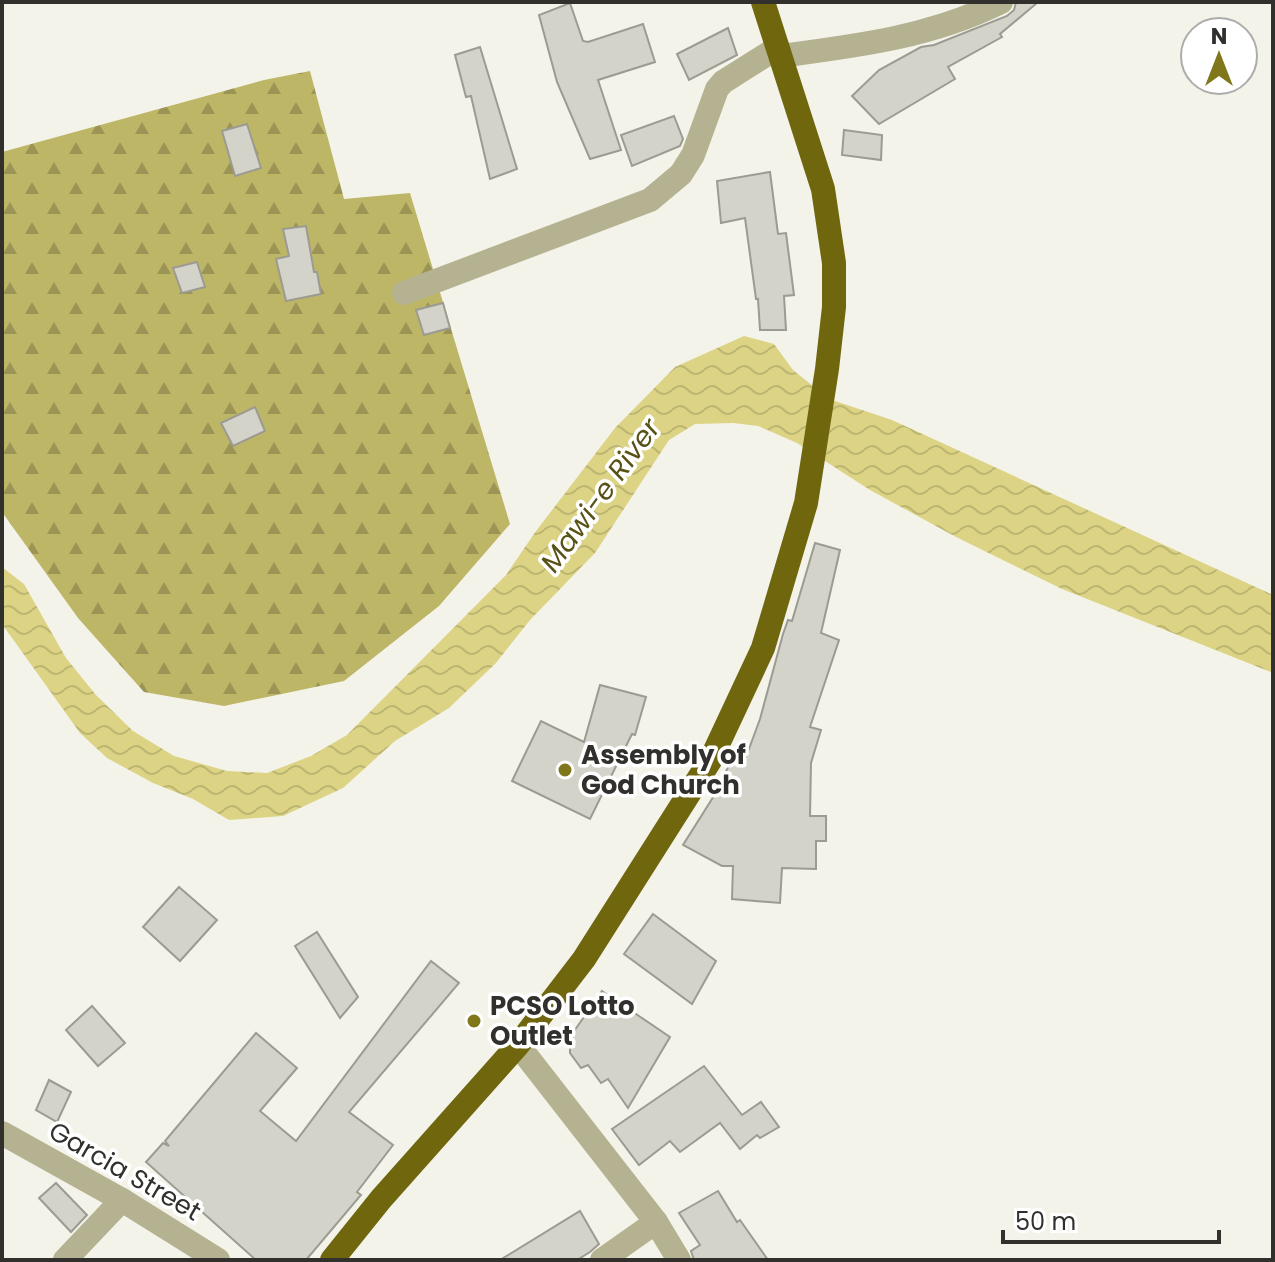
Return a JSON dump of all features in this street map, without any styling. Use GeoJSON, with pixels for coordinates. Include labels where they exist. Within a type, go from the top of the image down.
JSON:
{"type":"FeatureCollection","features":[{"type":"Feature","properties":{"kind":"highway"},"geometry":{"type":"LineString","coordinates":[[332,1260],[381,1199],[518,1045],[584,959],[711,759],[763,648],[806,503],[827,369],[834,307],[834,263],[823,189],[763,2]]}},
{"type":"Feature","properties":{"kind":"street"},"geometry":{"type":"LineString","coordinates":[[404,293],[650,200],[681,174],[693,155],[717,89],[723,82],[779,52],[907,37],[1001,2]]}},
{"type":"Feature","properties":{"kind":"street"},"geometry":{"type":"LineString","coordinates":[[518,1045],[656,1222],[679,1260]]}},
{"type":"Feature","properties":{"kind":"street","name":"Garcia Street"},"geometry":{"type":"LineString","coordinates":[[2,1133],[122,1200],[218,1260]]}},
{"type":"Feature","properties":{"kind":"street"},"geometry":{"type":"LineString","coordinates":[[65,1260],[122,1200]]}},
{"type":"Feature","properties":{"kind":"street"},"geometry":{"type":"LineString","coordinates":[[602,1260],[656,1222]]}},
{"type":"Feature","properties":{"kind":"green space"},"geometry":{"type":"Polygon","coordinates":[[[310,71],[344,199],[410,193],[510,524],[439,606],[344,681],[224,706],[144,692],[78,618],[2,512],[2,152],[264,80],[310,71]]]}},
{"type":"Feature","properties":{"kind":"water","name":"Mawi-e River"},"geometry":{"type":"Polygon","coordinates":[[[744,336],[774,344],[793,370],[829,399],[892,420],[1273,595],[1273,673],[1062,589],[870,490],[797,443],[758,426],[733,423],[695,424],[669,440],[595,553],[530,620],[496,663],[449,708],[395,741],[343,788],[283,816],[229,820],[193,799],[153,783],[107,758],[80,733],[2,624],[2,567],[24,584],[66,658],[96,695],[133,731],[174,756],[227,771],[267,773],[311,756],[347,735],[506,575],[615,428],[675,367],[744,336]]]}},
{"type":"Feature","properties":{"kind":"building"},"geometry":{"type":"Polygon","coordinates":[[[1016,2],[1037,3],[1000,34],[1002,37],[948,67],[955,79],[879,124],[852,96],[879,70],[921,47],[934,45],[1007,16],[1014,10],[1016,2]]]}},
{"type":"Feature","properties":{"kind":"building"},"geometry":{"type":"Polygon","coordinates":[[[570,3],[583,41],[643,24],[655,62],[598,80],[621,150],[590,159],[557,82],[539,15],[570,3]]]}},
{"type":"Feature","properties":{"kind":"building"},"geometry":{"type":"Polygon","coordinates":[[[728,28],[737,55],[689,80],[677,54],[728,28]]]}},
{"type":"Feature","properties":{"kind":"building"},"geometry":{"type":"Polygon","coordinates":[[[480,47],[517,169],[490,179],[471,96],[466,97],[455,55],[480,47]]]}},
{"type":"Feature","properties":{"kind":"building"},"geometry":{"type":"Polygon","coordinates":[[[674,116],[683,139],[680,146],[632,166],[621,135],[674,116]]]}},
{"type":"Feature","properties":{"kind":"building"},"geometry":{"type":"Polygon","coordinates":[[[247,124],[261,168],[235,176],[222,131],[247,124]]]}},
{"type":"Feature","properties":{"kind":"building"},"geometry":{"type":"Polygon","coordinates":[[[844,130],[882,135],[881,160],[842,155],[844,130]]]}},
{"type":"Feature","properties":{"kind":"building"},"geometry":{"type":"Polygon","coordinates":[[[770,172],[778,234],[786,233],[794,295],[784,296],[786,330],[760,330],[745,218],[721,223],[717,181],[770,172]]]}},
{"type":"Feature","properties":{"kind":"building"},"geometry":{"type":"Polygon","coordinates":[[[306,226],[321,294],[286,301],[276,259],[289,256],[283,229],[306,226]]]}},
{"type":"Feature","properties":{"kind":"building"},"geometry":{"type":"Polygon","coordinates":[[[197,262],[205,287],[182,293],[173,268],[197,262]]]}},
{"type":"Feature","properties":{"kind":"building"},"geometry":{"type":"Polygon","coordinates":[[[443,303],[450,328],[424,335],[416,310],[443,303]]]}},
{"type":"Feature","properties":{"kind":"building"},"geometry":{"type":"Polygon","coordinates":[[[255,407],[265,431],[233,446],[221,423],[255,407]]]}},
{"type":"Feature","properties":{"kind":"building"},"geometry":{"type":"Polygon","coordinates":[[[815,543],[840,550],[821,633],[839,640],[810,727],[821,730],[811,763],[810,816],[826,816],[826,841],[816,841],[816,869],[782,868],[780,903],[732,899],[733,866],[722,866],[683,845],[717,791],[735,752],[746,757],[760,719],[783,634],[788,620],[792,621],[815,543]]]}},
{"type":"Feature","properties":{"kind":"building","name":"Assembly of God Church"},"geometry":{"type":"Polygon","coordinates":[[[600,685],[646,697],[635,735],[632,734],[590,819],[512,781],[541,721],[584,742],[600,685]]]}},
{"type":"Feature","properties":{"kind":"building"},"geometry":{"type":"Polygon","coordinates":[[[179,887],[217,920],[180,961],[143,927],[179,887]]]}},
{"type":"Feature","properties":{"kind":"building"},"geometry":{"type":"Polygon","coordinates":[[[653,914],[716,961],[692,1004],[624,954],[653,914]]]}},
{"type":"Feature","properties":{"kind":"building"},"geometry":{"type":"Polygon","coordinates":[[[317,932],[358,997],[340,1018],[295,946],[317,932]]]}},
{"type":"Feature","properties":{"kind":"building"},"geometry":{"type":"Polygon","coordinates":[[[431,961],[459,983],[349,1112],[393,1145],[357,1192],[361,1195],[306,1260],[256,1260],[146,1162],[163,1143],[169,1146],[165,1141],[256,1033],[297,1068],[260,1111],[296,1141],[431,961]]]}},
{"type":"Feature","properties":{"kind":"building"},"geometry":{"type":"Polygon","coordinates":[[[602,991],[670,1037],[628,1108],[608,1079],[601,1083],[588,1065],[581,1068],[570,1053],[570,1037],[602,991]]]}},
{"type":"Feature","properties":{"kind":"building"},"geometry":{"type":"Polygon","coordinates":[[[92,1006],[125,1043],[98,1066],[66,1030],[92,1006]]]}},
{"type":"Feature","properties":{"kind":"building"},"geometry":{"type":"Polygon","coordinates":[[[704,1066],[742,1115],[761,1102],[779,1127],[760,1138],[757,1135],[740,1149],[720,1123],[680,1152],[670,1141],[639,1165],[612,1129],[704,1066]]]}},
{"type":"Feature","properties":{"kind":"building"},"geometry":{"type":"Polygon","coordinates":[[[49,1080],[71,1092],[57,1122],[36,1110],[49,1080]]]}},
{"type":"Feature","properties":{"kind":"building"},"geometry":{"type":"Polygon","coordinates":[[[56,1183],[87,1215],[71,1232],[39,1198],[56,1183]]]}},
{"type":"Feature","properties":{"kind":"building"},"geometry":{"type":"Polygon","coordinates":[[[718,1191],[737,1222],[740,1220],[768,1260],[694,1260],[691,1251],[700,1245],[679,1213],[718,1191]]]}},
{"type":"Feature","properties":{"kind":"building"},"geometry":{"type":"Polygon","coordinates":[[[580,1211],[599,1244],[577,1260],[500,1260],[580,1211]]]}},
{"type":"Feature","properties":{"kind":"place","name":"Assembly of God Church"},"geometry":{"type":"Point","coordinates":[565,770]}},
{"type":"Feature","properties":{"kind":"place","name":"PCSO Lotto Outlet"},"geometry":{"type":"Point","coordinates":[474,1021]}}]}
